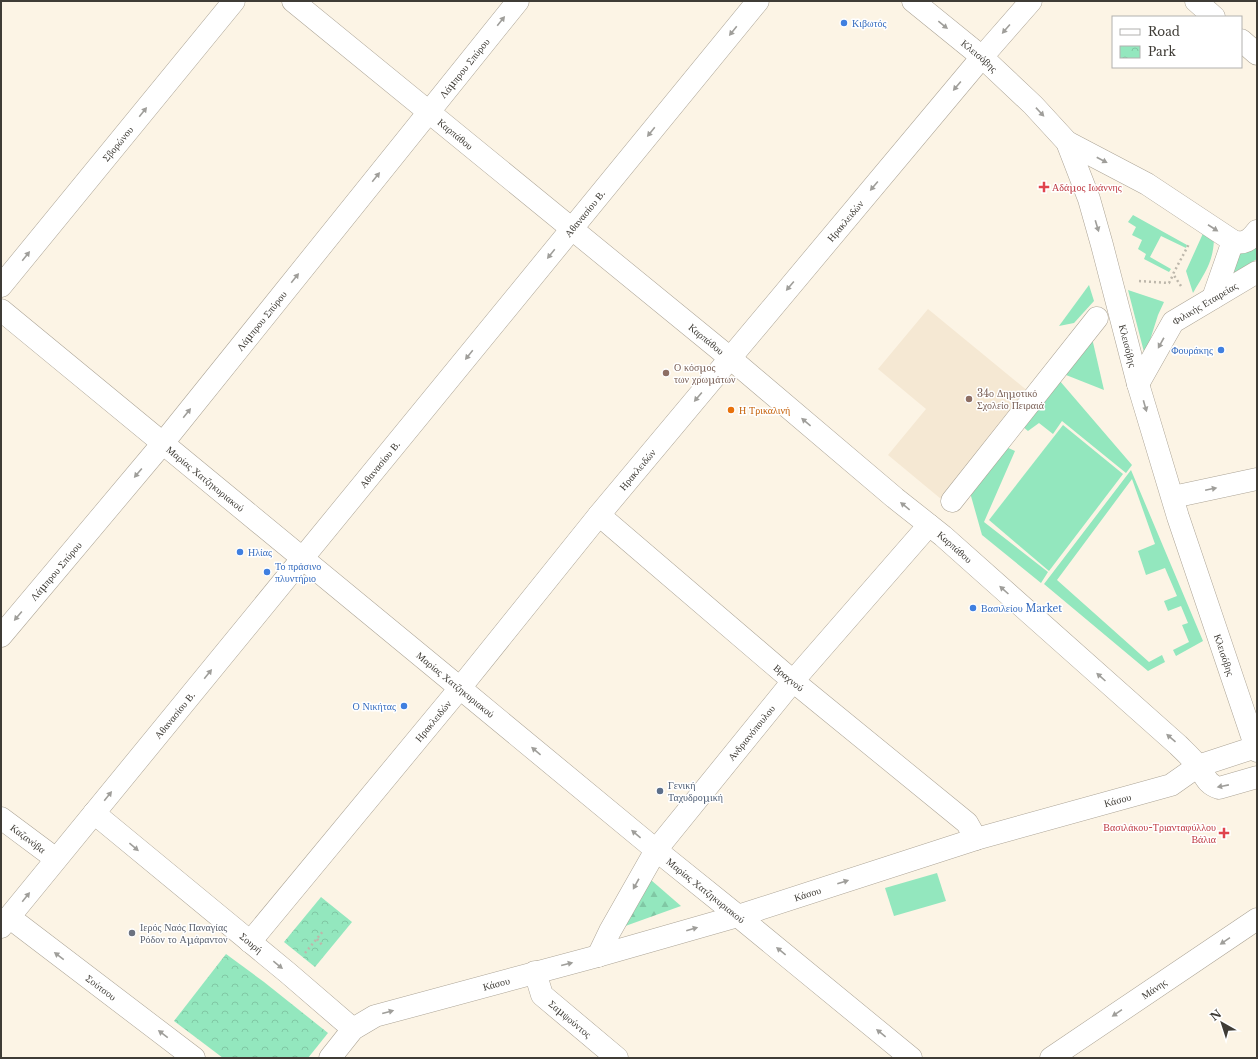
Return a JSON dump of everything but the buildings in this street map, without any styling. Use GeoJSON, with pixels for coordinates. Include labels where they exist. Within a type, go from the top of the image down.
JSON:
{"type":"FeatureCollection","features":[{"type":"Feature","properties":{"kind":"street","name":"Σβορώνου"},"geometry":{"type":"LineString","coordinates":[[1,286],[234,1]]}},
{"type":"Feature","properties":{"kind":"street","name":"Καρπάθου"},"geometry":{"type":"LineString","coordinates":[[293,1],[428,112],[573,228],[943,536],[1178,745],[1198,766],[1206,779],[1213,786],[1219,788],[1257,777]]}},
{"type":"Feature","properties":{"kind":"street","name":"Λάμπρου Σπύρου"},"geometry":{"type":"LineString","coordinates":[[1,636],[163,443],[518,1]]}},
{"type":"Feature","properties":{"kind":"street","name":"Αθανασίου Β."},"geometry":{"type":"LineString","coordinates":[[5,922],[758,1]]}},
{"type":"Feature","properties":{"kind":"street","name":"Κλεισόβης"},"geometry":{"type":"LineString","coordinates":[[913,1],[982,56],[1067,142],[1089,199],[1138,384],[1178,517],[1257,748]]}},
{"type":"Feature","properties":{"kind":"street","name":"Ηρακλειδών"},"geometry":{"type":"LineString","coordinates":[[250,942],[730,358],[982,56],[1031,1]]}},
{"type":"Feature","properties":{"kind":"street"},"geometry":{"type":"LineString","coordinates":[[1196,1],[1213,16]]}},
{"type":"Feature","properties":{"kind":"street"},"geometry":{"type":"LineString","coordinates":[[1242,41],[1257,54]]}},
{"type":"Feature","properties":{"kind":"street"},"geometry":{"type":"LineString","coordinates":[[1067,142],[1147,184],[1233,241],[1242,243],[1252,237],[1257,231]]}},
{"type":"Feature","properties":{"kind":"street"},"geometry":{"type":"LineString","coordinates":[[1213,298],[1233,241]]}},
{"type":"Feature","properties":{"kind":"street","name":"Φιλικής Εταιρείας"},"geometry":{"type":"LineString","coordinates":[[1138,384],[1173,322],[1257,272]]}},
{"type":"Feature","properties":{"kind":"street","name":"Μαρίας Χατζηκυριακού"},"geometry":{"type":"LineString","coordinates":[[1,310],[656,850],[911,1058]]}},
{"type":"Feature","properties":{"kind":"street"},"geometry":{"type":"LineString","coordinates":[[952,500],[1097,318]]}},
{"type":"Feature","properties":{"kind":"street"},"geometry":{"type":"LineString","coordinates":[[1173,497],[1257,479]]}},
{"type":"Feature","properties":{"kind":"street","name":"Βραχνού"},"geometry":{"type":"LineString","coordinates":[[600,515],[793,681],[967,823],[976,839]]}},
{"type":"Feature","properties":{"kind":"street","name":"Ανδριανόπουλου"},"geometry":{"type":"LineString","coordinates":[[598,956],[610,930],[656,850],[793,681],[928,525]]}},
{"type":"Feature","properties":{"kind":"street","name":"Κάσου"},"geometry":{"type":"LineString","coordinates":[[353,1029],[375,1016],[598,956],[738,916],[976,839],[1171,785],[1198,766],[1257,748]]}},
{"type":"Feature","properties":{"kind":"street","name":"Σουρή"},"geometry":{"type":"LineString","coordinates":[[94,813],[353,1029]]}},
{"type":"Feature","properties":{"kind":"street","name":"Καζανόβα"},"geometry":{"type":"LineString","coordinates":[[1,818],[56,860]]}},
{"type":"Feature","properties":{"kind":"street","name":"Μάνης"},"geometry":{"type":"LineString","coordinates":[[1051,1058],[1257,919]]}},
{"type":"Feature","properties":{"kind":"street","name":"Σούτσου"},"geometry":{"type":"LineString","coordinates":[[5,922],[194,1058]]}},
{"type":"Feature","properties":{"kind":"street","name":"Σαμψούντος"},"geometry":{"type":"LineString","coordinates":[[535,972],[542,995],[618,1058]]}},
{"type":"Feature","properties":{"kind":"street"},"geometry":{"type":"LineString","coordinates":[[330,1058],[353,1029]]}},
{"type":"Feature","properties":{"kind":"path"},"geometry":{"type":"LineString","coordinates":[[1132,281],[1169,283],[1190,243]]}},
{"type":"Feature","properties":{"kind":"path"},"geometry":{"type":"LineString","coordinates":[[1173,274],[1182,287]]}},
{"type":"Feature","properties":{"kind":"path"},"geometry":{"type":"LineString","coordinates":[[317,939],[323,946]]}},
{"type":"Feature","properties":{"kind":"shaded area","name":"34ο Δημοτικό Σχολείο Πειραιά"},"geometry":{"type":"Polygon","coordinates":[[[928,309],[1029,392],[941,499],[888,455],[926,409],[878,369],[928,309]]]}},
{"type":"Feature","properties":{"kind":"green space"},"geometry":{"type":"Polygon","coordinates":[[[1133,215],[1187,245],[1186,248],[1161,236],[1150,257],[1171,269],[1169,272],[1144,259],[1146,254],[1138,249],[1142,240],[1132,235],[1136,227],[1128,222],[1133,215]]]}},
{"type":"Feature","properties":{"kind":"green space"},"geometry":{"type":"Polygon","coordinates":[[[1205,229],[1214,239],[1212,255],[1205,273],[1193,293],[1186,271],[1205,229]]]}},
{"type":"Feature","properties":{"kind":"green space"},"geometry":{"type":"Polygon","coordinates":[[[1257,240],[1257,259],[1227,277],[1234,253],[1257,240]]]}},
{"type":"Feature","properties":{"kind":"green space"},"geometry":{"type":"Polygon","coordinates":[[[1089,285],[1094,301],[1074,323],[1059,326],[1089,285]]]}},
{"type":"Feature","properties":{"kind":"green space"},"geometry":{"type":"Polygon","coordinates":[[[1128,290],[1164,302],[1158,315],[1145,356],[1128,290]]]}},
{"type":"Feature","properties":{"kind":"green space"},"geometry":{"type":"Polygon","coordinates":[[[1092,338],[1104,390],[1066,375],[1092,338]]]}},
{"type":"Feature","properties":{"kind":"green space"},"geometry":{"type":"Polygon","coordinates":[[[1059,380],[1132,465],[1126,473],[1062,421],[1053,434],[1039,423],[1028,431],[1022,426],[1059,380]]]}},
{"type":"Feature","properties":{"kind":"green space"},"geometry":{"type":"Polygon","coordinates":[[[1063,425],[1123,474],[1049,571],[989,520],[1063,425]]]}},
{"type":"Feature","properties":{"kind":"green space"},"geometry":{"type":"Polygon","coordinates":[[[1004,446],[1015,451],[984,522],[1048,572],[1041,583],[982,535],[969,489],[1004,446]]]}},
{"type":"Feature","properties":{"kind":"green space"},"geometry":{"type":"Polygon","coordinates":[[[1131,470],[1203,641],[1176,656],[1173,650],[1189,642],[1182,625],[1188,623],[1181,606],[1168,611],[1164,601],[1177,596],[1165,568],[1146,575],[1138,551],[1155,544],[1132,479],[1057,580],[1149,662],[1162,655],[1165,662],[1148,671],[1044,584],[1131,470]]]}},
{"type":"Feature","properties":{"kind":"green space"},"geometry":{"type":"Polygon","coordinates":[[[937,873],[946,901],[894,916],[885,888],[937,873]]]}},
{"type":"Feature","properties":{"kind":"green space"},"geometry":{"type":"Polygon","coordinates":[[[651,880],[681,906],[617,929],[651,880]]]}},
{"type":"Feature","properties":{"kind":"green space"},"geometry":{"type":"Polygon","coordinates":[[[321,897],[352,922],[315,967],[284,942],[321,897]]]}},
{"type":"Feature","properties":{"kind":"green space"},"geometry":{"type":"Polygon","coordinates":[[[226,954],[328,1033],[308,1058],[223,1058],[174,1021],[226,954]]]}},
{"type":"Feature","properties":{"kind":"place","name":"Κιβωτός"},"geometry":{"type":"Point","coordinates":[844,23]}},
{"type":"Feature","properties":{"kind":"place","name":"Αδάμος Ιωάννης"},"geometry":{"type":"Point","coordinates":[1044,187]}},
{"type":"Feature","properties":{"kind":"place","name":"Φουράκης"},"geometry":{"type":"Point","coordinates":[1221,350]}},
{"type":"Feature","properties":{"kind":"place","name":"Ο κόσμος των χρωμάτων"},"geometry":{"type":"Point","coordinates":[666,373]}},
{"type":"Feature","properties":{"kind":"place","name":"34ο Δημοτικό Σχολείο Πειραιά"},"geometry":{"type":"Point","coordinates":[969,399]}},
{"type":"Feature","properties":{"kind":"place","name":"Η Τρικαλινή"},"geometry":{"type":"Point","coordinates":[731,410]}},
{"type":"Feature","properties":{"kind":"place","name":"Ηλίας"},"geometry":{"type":"Point","coordinates":[240,552]}},
{"type":"Feature","properties":{"kind":"place","name":"Το πράσινο πλυντήριο"},"geometry":{"type":"Point","coordinates":[267,572]}},
{"type":"Feature","properties":{"kind":"place","name":"Βασιλείου Market"},"geometry":{"type":"Point","coordinates":[973,608]}},
{"type":"Feature","properties":{"kind":"place","name":"Ο Νικήτας"},"geometry":{"type":"Point","coordinates":[404,706]}},
{"type":"Feature","properties":{"kind":"place","name":"Γενική Ταχυδρομική"},"geometry":{"type":"Point","coordinates":[660,791]}},
{"type":"Feature","properties":{"kind":"place","name":"Βασιλάκου-Τριανταφύλλου Βάλια"},"geometry":{"type":"Point","coordinates":[1224,833]}},
{"type":"Feature","properties":{"kind":"place","name":"Ιερός Ναός Παναγίας Ρόδον το Αμάραντον"},"geometry":{"type":"Point","coordinates":[132,933]}}]}
